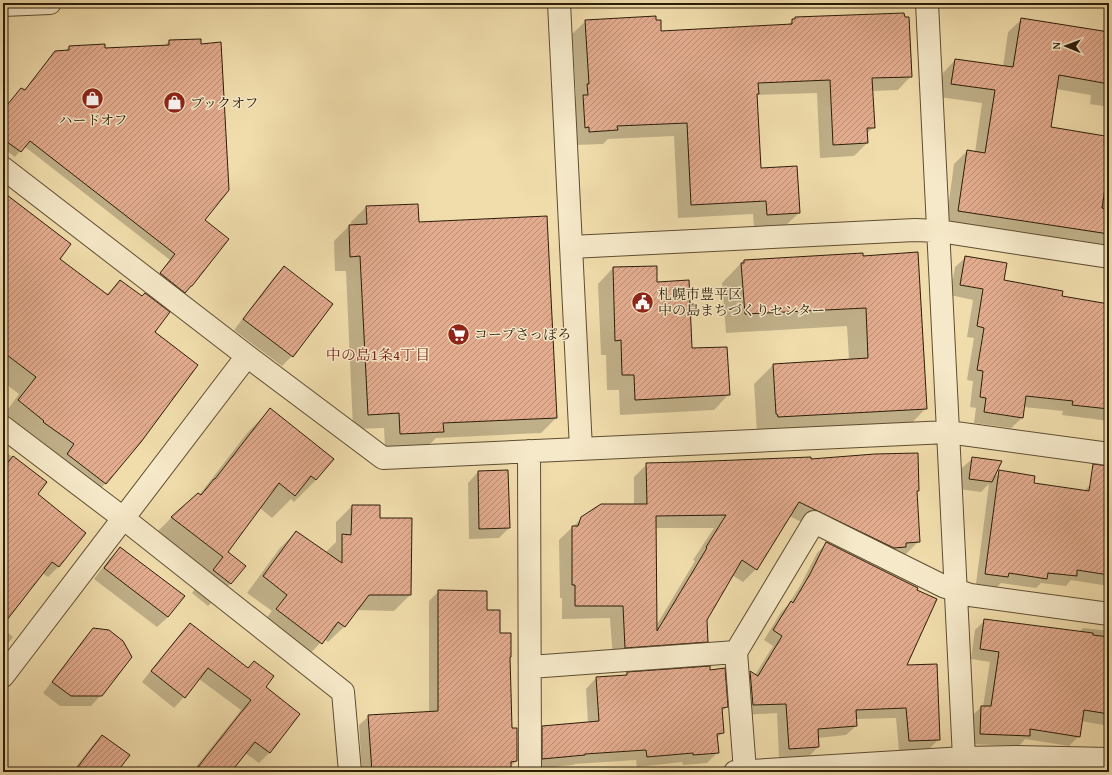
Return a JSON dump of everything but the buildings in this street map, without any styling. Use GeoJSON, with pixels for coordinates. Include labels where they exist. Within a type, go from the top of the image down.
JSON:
{"type":"FeatureCollection","features":[{"type":"Feature","properties":{"kind":"street"},"geometry":{"type":"LineString","coordinates":[[3,5],[50,3]]}},
{"type":"Feature","properties":{"kind":"street"},"geometry":{"type":"LineString","coordinates":[[559,3],[581,449]]}},
{"type":"Feature","properties":{"kind":"street"},"geometry":{"type":"LineString","coordinates":[[927,3],[964,758]]}},
{"type":"Feature","properties":{"kind":"street"},"geometry":{"type":"LineString","coordinates":[[3,168],[247,356],[383,458],[948,432],[1109,454]]}},
{"type":"Feature","properties":{"kind":"street"},"geometry":{"type":"LineString","coordinates":[[571,247],[939,230],[1109,257]]}},
{"type":"Feature","properties":{"kind":"street"},"geometry":{"type":"LineString","coordinates":[[3,676],[247,356]]}},
{"type":"Feature","properties":{"kind":"street"},"geometry":{"type":"LineString","coordinates":[[6,436],[123,518],[343,692],[350,772]]}},
{"type":"Feature","properties":{"kind":"street"},"geometry":{"type":"LineString","coordinates":[[529,451],[530,772]]}},
{"type":"Feature","properties":{"kind":"street"},"geometry":{"type":"LineString","coordinates":[[1109,614],[970,595],[943,586],[814,522],[736,652],[740,772],[964,758],[1017,757],[1109,759]]}},
{"type":"Feature","properties":{"kind":"street"},"geometry":{"type":"LineString","coordinates":[[530,667],[736,652]]}},
{"type":"Feature","properties":{"kind":"place","name":"ハードオフ"},"geometry":{"type":"Point","coordinates":[93,98]}},
{"type":"Feature","properties":{"kind":"place","name":"ブックオフ"},"geometry":{"type":"Point","coordinates":[174,103]}},
{"type":"Feature","properties":{"kind":"place","name":"札幌市豊平区 中の島まちづくりセンター"},"geometry":{"type":"Point","coordinates":[642,302]}},
{"type":"Feature","properties":{"kind":"place","name":"コープさっぽろ"},"geometry":{"type":"Point","coordinates":[458,334]}},
{"type":"Feature","properties":{"kind":"district","name":"中の島1条4丁目"},"geometry":{"type":"Point","coordinates":[378,354]}}]}
